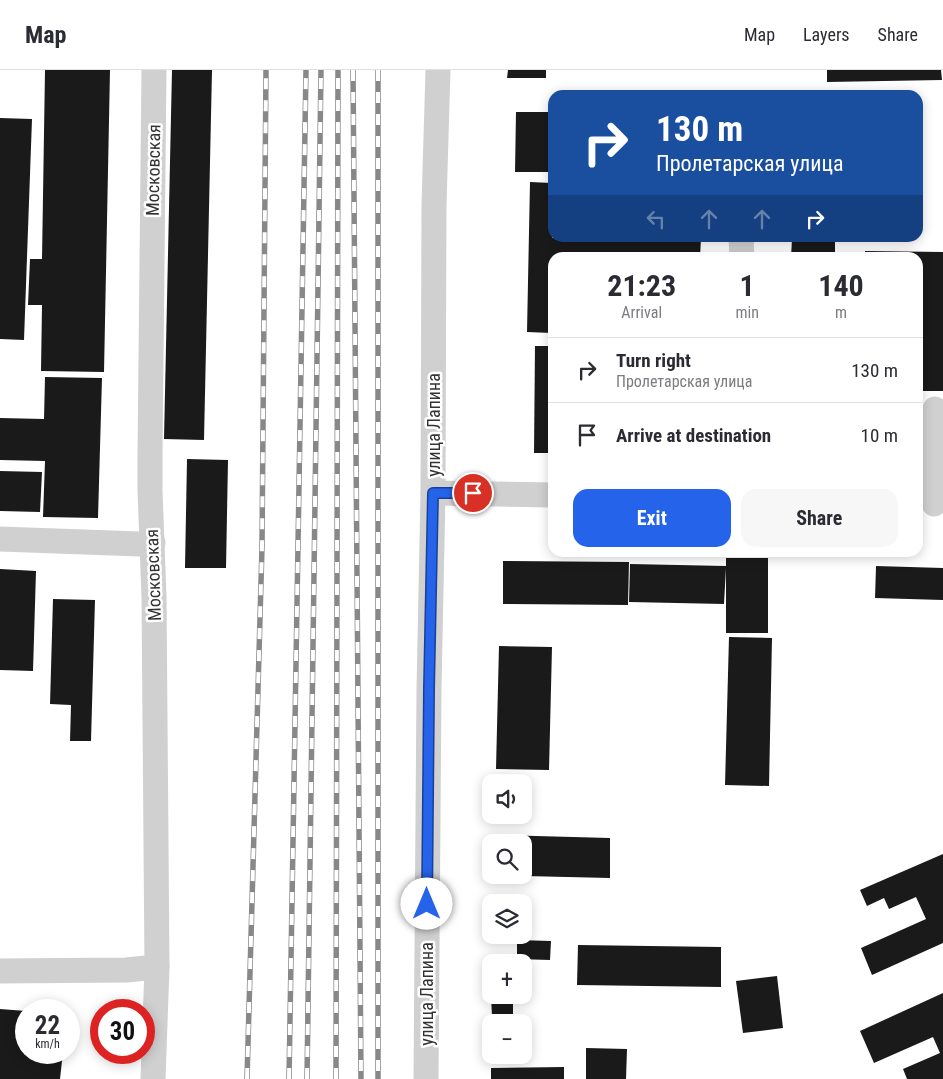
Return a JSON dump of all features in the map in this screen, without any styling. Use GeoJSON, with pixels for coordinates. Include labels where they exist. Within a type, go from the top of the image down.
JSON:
{"type":"FeatureCollection","features":[{"type":"Feature","properties":{"kind":"street","name":"Московская"},"geometry":{"type":"LineString","coordinates":[[153,1079],[157,967],[154,607],[150,490],[154,70]]}},
{"type":"Feature","properties":{"kind":"street","name":"улица Лапина"},"geometry":{"type":"LineString","coordinates":[[426,1079],[433,493],[434,205],[438,70]]}},
{"type":"Feature","properties":{"kind":"street"},"geometry":{"type":"LineString","coordinates":[[931,504],[936,409]]}},
{"type":"Feature","properties":{"kind":"street"},"geometry":{"type":"LineString","coordinates":[[433,493],[548,495]]}},
{"type":"Feature","properties":{"kind":"street"},"geometry":{"type":"LineString","coordinates":[[0,538],[153,543]]}},
{"type":"Feature","properties":{"kind":"street"},"geometry":{"type":"LineString","coordinates":[[0,971],[126,970],[157,967]]}},
{"type":"Feature","properties":{"kind":"building"},"geometry":{"type":"Polygon","coordinates":[[[45,70],[110,70],[104,372],[41,371],[42,305],[28,305],[30,259],[42,259],[45,70]]]}},
{"type":"Feature","properties":{"kind":"building"},"geometry":{"type":"Polygon","coordinates":[[[172,70],[212,70],[204,440],[164,439],[172,70]]]}},
{"type":"Feature","properties":{"kind":"building"},"geometry":{"type":"Polygon","coordinates":[[[508,70],[546,70],[546,78],[507,78],[508,70]]]}},
{"type":"Feature","properties":{"kind":"building"},"geometry":{"type":"Polygon","coordinates":[[[827,70],[941,70],[942,80],[827,82],[827,70]]]}},
{"type":"Feature","properties":{"kind":"building"},"geometry":{"type":"Polygon","coordinates":[[[516,112],[548,112],[548,172],[515,172],[516,112]]]}},
{"type":"Feature","properties":{"kind":"building"},"geometry":{"type":"Polygon","coordinates":[[[0,118],[32,119],[24,340],[0,339],[0,118]]]}},
{"type":"Feature","properties":{"kind":"building"},"geometry":{"type":"Polygon","coordinates":[[[530,182],[548,183],[548,242],[701,242],[700,252],[548,252],[548,333],[527,332],[530,182]]]}},
{"type":"Feature","properties":{"kind":"building"},"geometry":{"type":"Polygon","coordinates":[[[792,242],[835,242],[835,252],[791,252],[792,242]]]}},
{"type":"Feature","properties":{"kind":"building"},"geometry":{"type":"Polygon","coordinates":[[[865,251],[943,252],[943,391],[923,391],[923,252],[865,251]]]}},
{"type":"Feature","properties":{"kind":"building"},"geometry":{"type":"Polygon","coordinates":[[[535,346],[548,346],[548,453],[534,453],[535,346]]]}},
{"type":"Feature","properties":{"kind":"building"},"geometry":{"type":"Polygon","coordinates":[[[45,377],[102,378],[98,518],[43,517],[45,461],[0,460],[0,418],[44,419],[45,377]]]}},
{"type":"Feature","properties":{"kind":"building"},"geometry":{"type":"Polygon","coordinates":[[[187,459],[228,460],[226,568],[185,568],[187,459]]]}},
{"type":"Feature","properties":{"kind":"building"},"geometry":{"type":"Polygon","coordinates":[[[0,471],[42,472],[40,512],[0,511],[0,471]]]}},
{"type":"Feature","properties":{"kind":"building"},"geometry":{"type":"Polygon","coordinates":[[[726,558],[768,558],[768,633],[726,633],[726,568],[724,604],[629,602],[630,564],[726,566],[726,558]]]}},
{"type":"Feature","properties":{"kind":"building"},"geometry":{"type":"Polygon","coordinates":[[[503,561],[629,562],[628,605],[503,604],[503,561]]]}},
{"type":"Feature","properties":{"kind":"building"},"geometry":{"type":"Polygon","coordinates":[[[876,566],[943,568],[943,600],[875,598],[876,566]]]}},
{"type":"Feature","properties":{"kind":"building"},"geometry":{"type":"Polygon","coordinates":[[[0,569],[36,571],[33,671],[0,670],[0,569]]]}},
{"type":"Feature","properties":{"kind":"building"},"geometry":{"type":"Polygon","coordinates":[[[53,599],[95,600],[91,741],[70,741],[71,705],[50,704],[53,599]]]}},
{"type":"Feature","properties":{"kind":"building"},"geometry":{"type":"Polygon","coordinates":[[[729,637],[772,638],[769,786],[725,785],[729,637]]]}},
{"type":"Feature","properties":{"kind":"building"},"geometry":{"type":"Polygon","coordinates":[[[499,646],[552,647],[549,770],[496,769],[499,646]]]}},
{"type":"Feature","properties":{"kind":"building"},"geometry":{"type":"Polygon","coordinates":[[[532,836],[610,838],[610,878],[532,876],[532,836]]]}},
{"type":"Feature","properties":{"kind":"building"},"geometry":{"type":"Polygon","coordinates":[[[943,854],[943,943],[872,975],[861,948],[926,919],[916,897],[889,909],[884,898],[867,906],[860,890],[943,854]]]}},
{"type":"Feature","properties":{"kind":"building"},"geometry":{"type":"Polygon","coordinates":[[[532,940],[551,941],[550,960],[532,959],[532,954],[517,954],[517,944],[532,944],[532,940]]]}},
{"type":"Feature","properties":{"kind":"building"},"geometry":{"type":"Polygon","coordinates":[[[578,945],[721,947],[721,987],[577,985],[578,945]]]}},
{"type":"Feature","properties":{"kind":"building"},"geometry":{"type":"Polygon","coordinates":[[[777,976],[783,1028],[743,1033],[736,981],[777,976]]]}},
{"type":"Feature","properties":{"kind":"building"},"geometry":{"type":"Polygon","coordinates":[[[943,993],[943,1079],[907,1079],[903,1069],[940,1053],[933,1037],[874,1063],[860,1031],[943,993]]]}},
{"type":"Feature","properties":{"kind":"building"},"geometry":{"type":"Polygon","coordinates":[[[491,1004],[513,1004],[513,1014],[492,1014],[491,1004]]]}},
{"type":"Feature","properties":{"kind":"building"},"geometry":{"type":"Polygon","coordinates":[[[0,1009],[15,1010],[15,1064],[62,1064],[60,1079],[0,1079],[0,1009]]]}},
{"type":"Feature","properties":{"kind":"building"},"geometry":{"type":"Polygon","coordinates":[[[586,1048],[627,1049],[626,1079],[586,1079],[586,1048]]]}},
{"type":"Feature","properties":{"kind":"building"},"geometry":{"type":"Polygon","coordinates":[[[564,1067],[564,1079],[491,1079],[491,1068],[564,1067]]]}},
{"type":"Feature","properties":{"kind":"railway"},"geometry":{"type":"LineString","coordinates":[[247,1079],[262,547],[266,70]]}},
{"type":"Feature","properties":{"kind":"railway"},"geometry":{"type":"LineString","coordinates":[[289,1079],[306,70]]}},
{"type":"Feature","properties":{"kind":"railway"},"geometry":{"type":"LineString","coordinates":[[307,1079],[321,70]]}},
{"type":"Feature","properties":{"kind":"railway"},"geometry":{"type":"LineString","coordinates":[[336,1079],[338,70]]}},
{"type":"Feature","properties":{"kind":"railway"},"geometry":{"type":"LineString","coordinates":[[353,70],[361,1079]]}},
{"type":"Feature","properties":{"kind":"railway"},"geometry":{"type":"LineString","coordinates":[[378,70],[378,1079]]}},
{"type":"Feature","properties":{"kind":"route"},"geometry":{"type":"LineString","coordinates":[[427,904],[433,493],[473,493]]}}]}
